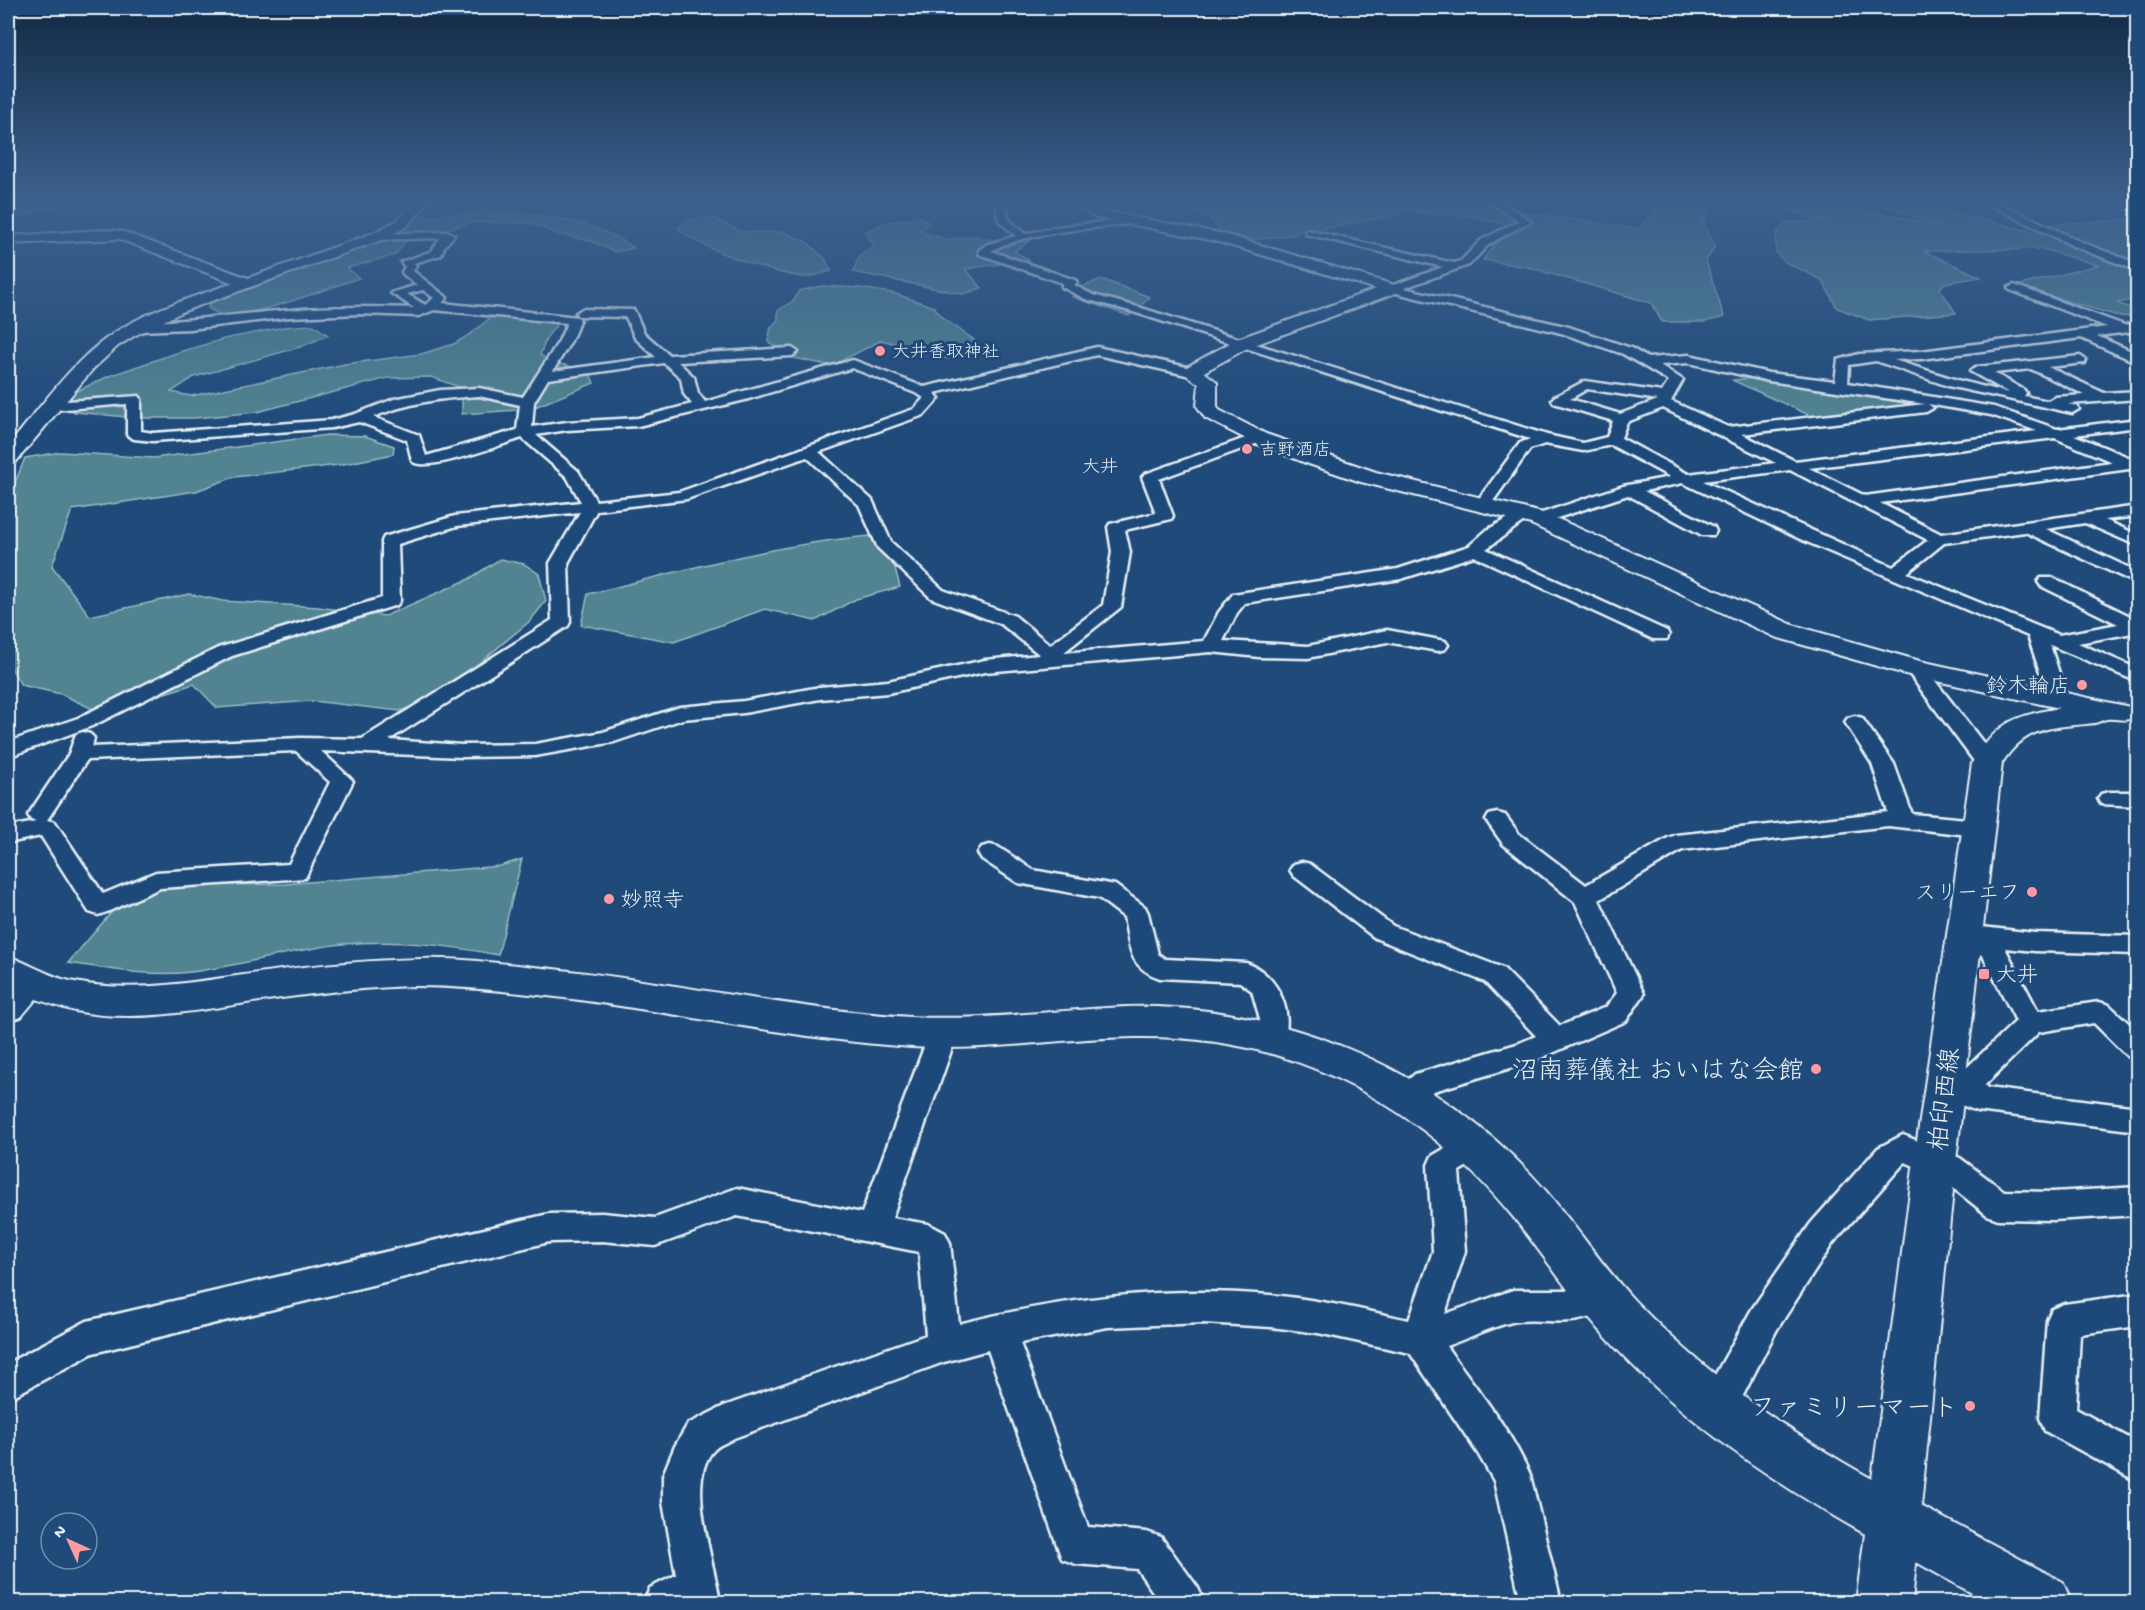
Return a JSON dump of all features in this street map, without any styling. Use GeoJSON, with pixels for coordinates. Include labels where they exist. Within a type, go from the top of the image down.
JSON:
{"type":"FeatureCollection","features":[{"type":"Feature","properties":{"kind":"street"},"geometry":{"type":"LineString","coordinates":[[227,276],[251,283]]}},
{"type":"Feature","properties":{"kind":"street"},"geometry":{"type":"LineString","coordinates":[[8,459],[99,353],[112,342],[178,308],[270,276]]}},
{"type":"Feature","properties":{"kind":"street"},"geometry":{"type":"LineString","coordinates":[[138,327],[190,325],[290,313],[359,310],[419,312],[429,308],[441,298],[413,276]]}},
{"type":"Feature","properties":{"kind":"street"},"geometry":{"type":"LineString","coordinates":[[1054,276],[1071,282],[1066,285],[1089,297],[1243,343],[1544,439],[1583,447],[1613,440],[1682,479],[1895,574],[2138,675]]}},
{"type":"Feature","properties":{"kind":"street"},"geometry":{"type":"LineString","coordinates":[[1349,276],[1392,289],[1565,330],[1627,351],[1676,380],[1665,400],[1621,419],[1559,400],[1585,385],[1665,400],[1939,539]]}},
{"type":"Feature","properties":{"kind":"street"},"geometry":{"type":"LineString","coordinates":[[1191,372],[1243,343],[1429,276]]}},
{"type":"Feature","properties":{"kind":"street"},"geometry":{"type":"LineString","coordinates":[[426,286],[397,293],[429,308],[574,320],[565,341],[527,402],[524,433]]}},
{"type":"Feature","properties":{"kind":"street"},"geometry":{"type":"LineString","coordinates":[[2014,288],[2131,328],[2138,336]]}},
{"type":"Feature","properties":{"kind":"street"},"geometry":{"type":"LineString","coordinates":[[582,313],[630,313],[639,334],[687,377],[691,394],[701,406]]}},
{"type":"Feature","properties":{"kind":"street"},"geometry":{"type":"LineString","coordinates":[[1841,386],[1843,363],[1858,358],[1993,346],[2131,328]]}},
{"type":"Feature","properties":{"kind":"street"},"geometry":{"type":"LineString","coordinates":[[2084,334],[2138,359]]}},
{"type":"Feature","properties":{"kind":"street"},"geometry":{"type":"LineString","coordinates":[[1993,346],[2103,398]]}},
{"type":"Feature","properties":{"kind":"street"},"geometry":{"type":"LineString","coordinates":[[923,391],[1097,351],[1191,372],[1208,382],[1207,406],[1212,414],[1259,438],[1310,458],[1369,477],[1530,517],[1784,631],[1915,668],[2129,713]]}},
{"type":"Feature","properties":{"kind":"street"},"geometry":{"type":"LineString","coordinates":[[543,376],[667,359],[792,352]]}},
{"type":"Feature","properties":{"kind":"street"},"geometry":{"type":"LineString","coordinates":[[1876,357],[1926,377],[1970,389],[2072,409]]}},
{"type":"Feature","properties":{"kind":"street"},"geometry":{"type":"LineString","coordinates":[[1646,362],[1680,358],[1769,377],[1841,386],[1994,411],[2135,465]]}},
{"type":"Feature","properties":{"kind":"street"},"geometry":{"type":"LineString","coordinates":[[1926,377],[2080,360]]}},
{"type":"Feature","properties":{"kind":"street"},"geometry":{"type":"LineString","coordinates":[[8,749],[85,722],[225,652],[391,601],[390,541],[455,521],[681,496],[919,412],[932,398],[923,391],[853,364],[639,422],[567,426],[524,433],[448,456],[420,461],[414,438],[360,417]]}},
{"type":"Feature","properties":{"kind":"street"},"geometry":{"type":"LineString","coordinates":[[1981,371],[2035,402],[2138,395]]}},
{"type":"Feature","properties":{"kind":"street"},"geometry":{"type":"LineString","coordinates":[[53,406],[134,399],[134,435],[153,437],[321,425],[360,417],[399,402],[440,394],[479,392],[527,402]]}},
{"type":"Feature","properties":{"kind":"street"},"geometry":{"type":"LineString","coordinates":[[1726,432],[1954,404]]}},
{"type":"Feature","properties":{"kind":"street"},"geometry":{"type":"LineString","coordinates":[[1613,440],[1621,419]]}},
{"type":"Feature","properties":{"kind":"street"},"geometry":{"type":"LineString","coordinates":[[1211,646],[1228,612],[1239,598],[1401,574],[1475,550],[1493,534],[1530,517],[1629,489],[1682,479],[2138,423]]}},
{"type":"Feature","properties":{"kind":"street"},"geometry":{"type":"LineString","coordinates":[[524,433],[573,474],[591,506]]}},
{"type":"Feature","properties":{"kind":"street"},"geometry":{"type":"LineString","coordinates":[[1051,657],[1112,608],[1121,552],[1116,527],[1165,516],[1150,477],[1259,438]]}},
{"type":"Feature","properties":{"kind":"street"},"geometry":{"type":"LineString","coordinates":[[1483,504],[1525,446],[1544,439]]}},
{"type":"Feature","properties":{"kind":"street"},"geometry":{"type":"LineString","coordinates":[[808,450],[866,503],[884,544],[937,594],[1008,620],[1051,657]]}},
{"type":"Feature","properties":{"kind":"street"},"geometry":{"type":"LineString","coordinates":[[1863,501],[2135,465]]}},
{"type":"Feature","properties":{"kind":"street"},"geometry":{"type":"LineString","coordinates":[[1629,489],[1708,531]]}},
{"type":"Feature","properties":{"kind":"street"},"geometry":{"type":"LineString","coordinates":[[366,745],[561,622],[559,563],[591,506]]}},
{"type":"Feature","properties":{"kind":"street"},"geometry":{"type":"LineString","coordinates":[[1895,574],[1939,539],[2138,511]]}},
{"type":"Feature","properties":{"kind":"street"},"geometry":{"type":"LineString","coordinates":[[2086,518],[2138,541]]}},
{"type":"Feature","properties":{"kind":"street"},"geometry":{"type":"LineString","coordinates":[[2026,526],[2138,579]]}},
{"type":"Feature","properties":{"kind":"street"},"geometry":{"type":"LineString","coordinates":[[1475,550],[1660,635]]}},
{"type":"Feature","properties":{"kind":"street"},"geometry":{"type":"LineString","coordinates":[[2047,582],[2137,626]]}},
{"type":"Feature","properties":{"kind":"street"},"geometry":{"type":"LineString","coordinates":[[2059,641],[2137,626]]}},
{"type":"Feature","properties":{"kind":"street"},"geometry":{"type":"LineString","coordinates":[[2036,632],[2057,698]]}},
{"type":"Feature","properties":{"kind":"street"},"geometry":{"type":"LineString","coordinates":[[80,754],[301,744],[366,745],[462,751],[535,750],[607,738],[680,713],[744,706],[820,693],[888,687],[985,666],[1051,657],[1211,646],[1259,651],[1308,652],[1387,636],[1438,645]]}},
{"type":"Feature","properties":{"kind":"street"},"geometry":{"type":"LineString","coordinates":[[1915,668],[1987,764]]}},
{"type":"Feature","properties":{"kind":"street","name":"柏印西線"},"geometry":{"type":"LineString","coordinates":[[1884,1602],[1935,1161],[1961,1093],[1964,934],[1987,764],[2007,736],[2022,728],[2066,716],[2129,713]]}},
{"type":"Feature","properties":{"kind":"street"},"geometry":{"type":"LineString","coordinates":[[39,815],[80,754],[85,722]]}},
{"type":"Feature","properties":{"kind":"street"},"geometry":{"type":"LineString","coordinates":[[1855,722],[1883,764],[1903,821]]}},
{"type":"Feature","properties":{"kind":"street"},"geometry":{"type":"LineString","coordinates":[[8,836],[47,827],[98,906],[156,880],[297,872],[342,781],[301,744]]}},
{"type":"Feature","properties":{"kind":"street"},"geometry":{"type":"LineString","coordinates":[[2109,799],[2138,799]]}},
{"type":"Feature","properties":{"kind":"street"},"geometry":{"type":"LineString","coordinates":[[1585,897],[1676,843],[1888,819],[1978,828]]}},
{"type":"Feature","properties":{"kind":"street"},"geometry":{"type":"LineString","coordinates":[[1408,1097],[1425,1082],[1524,1053],[1616,1014],[1631,994],[1585,897],[1511,839],[1497,820]]}},
{"type":"Feature","properties":{"kind":"street"},"geometry":{"type":"LineString","coordinates":[[990,853],[1027,878],[1106,891],[1136,913],[1146,959],[1160,968],[1246,973],[1263,986],[1274,1019],[1271,1038]]}},
{"type":"Feature","properties":{"kind":"street"},"geometry":{"type":"LineString","coordinates":[[1302,870],[1384,932],[1494,975],[1556,1040]]}},
{"type":"Feature","properties":{"kind":"street"},"geometry":{"type":"LineString","coordinates":[[1964,934],[2035,942],[2136,945]]}},
{"type":"Feature","properties":{"kind":"street"},"geometry":{"type":"LineString","coordinates":[[1964,934],[1993,950],[2031,1023]]}},
{"type":"Feature","properties":{"kind":"street"},"geometry":{"type":"LineString","coordinates":[[14,987],[121,1002],[353,975],[410,971],[472,973],[572,985],[852,1027],[943,1034],[1002,1033],[1117,1022],[1150,1022],[1218,1027],[1271,1038],[1334,1058],[1367,1074],[1408,1097],[1449,1125],[1526,1199],[1596,1292],[1651,1349],[1717,1408],[1774,1450],[1893,1520],[2043,1602]]}},
{"type":"Feature","properties":{"kind":"street"},"geometry":{"type":"LineString","coordinates":[[1961,1093],[2031,1023],[2099,1012],[2138,1049]]}},
{"type":"Feature","properties":{"kind":"street"},"geometry":{"type":"LineString","coordinates":[[872,1229],[943,1034]]}},
{"type":"Feature","properties":{"kind":"street"},"geometry":{"type":"LineString","coordinates":[[1961,1093],[2138,1119]]}},
{"type":"Feature","properties":{"kind":"street"},"geometry":{"type":"LineString","coordinates":[[1420,1338],[1449,1251],[1443,1165],[1474,1147]]}},
{"type":"Feature","properties":{"kind":"street"},"geometry":{"type":"LineString","coordinates":[[1717,1408],[1764,1320],[1829,1224],[1889,1156],[1903,1148],[1949,1167],[1998,1205],[2053,1206],[2138,1201]]}},
{"type":"Feature","properties":{"kind":"street"},"geometry":{"type":"LineString","coordinates":[[8,1382],[87,1338],[549,1228],[602,1227],[656,1232],[737,1202],[928,1239],[934,1243],[944,1345]]}},
{"type":"Feature","properties":{"kind":"street"},"geometry":{"type":"LineString","coordinates":[[687,1597],[682,1476],[688,1459],[702,1437],[724,1424],[944,1345],[998,1331],[1108,1311],[1203,1307],[1271,1311],[1318,1317],[1420,1338],[1513,1306],[1575,1306],[1596,1292]]}},
{"type":"Feature","properties":{"kind":"street"},"geometry":{"type":"LineString","coordinates":[[2138,1310],[2064,1320],[2058,1418],[2138,1464]]}},
{"type":"Feature","properties":{"kind":"street"},"geometry":{"type":"LineString","coordinates":[[998,1331],[1076,1545],[1147,1551],[1184,1602]]}},
{"type":"Feature","properties":{"kind":"street"},"geometry":{"type":"LineString","coordinates":[[1420,1338],[1490,1439],[1511,1475],[1539,1593],[1539,1602]]}},
{"type":"Feature","properties":{"kind":"green space"},"geometry":{"type":"Polygon","coordinates":[[[276,276],[357,276],[359,278],[289,302],[248,313],[220,314],[208,308],[209,301],[276,276]]]}},
{"type":"Feature","properties":{"kind":"green space"},"geometry":{"type":"Polygon","coordinates":[[[874,276],[971,276],[982,288],[963,294],[874,276]]]}},
{"type":"Feature","properties":{"kind":"green space"},"geometry":{"type":"Polygon","coordinates":[[[1559,276],[1711,276],[1724,317],[1705,322],[1662,322],[1651,303],[1559,276]]]}},
{"type":"Feature","properties":{"kind":"green space"},"geometry":{"type":"Polygon","coordinates":[[[1814,276],[1981,277],[1944,283],[1940,289],[1956,313],[1869,320],[1837,308],[1822,280],[1814,276]]]}},
{"type":"Feature","properties":{"kind":"green space"},"geometry":{"type":"Polygon","coordinates":[[[2055,276],[2137,276],[2137,299],[2117,303],[2137,311],[2137,317],[2118,316],[2016,286],[2055,276]]]}},
{"type":"Feature","properties":{"kind":"green space"},"geometry":{"type":"Polygon","coordinates":[[[1101,279],[1150,297],[1129,316],[1072,297],[1080,288],[1101,279]]]}},
{"type":"Feature","properties":{"kind":"green space"},"geometry":{"type":"Polygon","coordinates":[[[821,286],[861,288],[896,294],[934,307],[943,318],[974,340],[948,359],[882,340],[831,366],[790,357],[768,342],[771,327],[778,320],[778,311],[794,300],[799,291],[821,286]]]}},
{"type":"Feature","properties":{"kind":"green space"},"geometry":{"type":"Polygon","coordinates":[[[530,311],[549,312],[558,323],[547,337],[540,355],[552,362],[589,371],[594,383],[530,409],[462,414],[462,388],[431,377],[388,378],[257,412],[195,418],[137,418],[75,412],[63,406],[62,398],[109,376],[224,339],[284,327],[313,325],[328,335],[300,347],[194,377],[171,392],[191,396],[345,364],[421,354],[454,344],[490,318],[530,311]]]}},
{"type":"Feature","properties":{"kind":"green space"},"geometry":{"type":"Polygon","coordinates":[[[1758,378],[1927,404],[1811,416],[1732,380],[1758,378]]]}},
{"type":"Feature","properties":{"kind":"green space"},"geometry":{"type":"Polygon","coordinates":[[[327,435],[365,436],[394,446],[393,454],[339,465],[234,477],[196,491],[72,510],[52,566],[90,616],[189,594],[223,601],[318,607],[385,616],[469,579],[500,559],[524,564],[539,574],[546,601],[530,621],[437,698],[400,711],[312,701],[217,708],[194,684],[101,713],[61,694],[21,685],[8,662],[8,500],[25,458],[61,452],[154,458],[327,435]]]}},
{"type":"Feature","properties":{"kind":"green space"},"geometry":{"type":"Polygon","coordinates":[[[870,536],[894,564],[900,587],[856,599],[815,621],[765,609],[674,642],[581,625],[588,594],[763,552],[870,536]]]}},
{"type":"Feature","properties":{"kind":"green space"},"geometry":{"type":"Polygon","coordinates":[[[522,859],[498,955],[459,948],[382,942],[324,946],[191,972],[160,974],[129,972],[68,963],[116,907],[151,890],[195,885],[285,884],[500,866],[522,859]]]}},
{"type":"Feature","properties":{"kind":"place","name":"大井香取神社"},"geometry":{"type":"Point","coordinates":[880,351]}},
{"type":"Feature","properties":{"kind":"place","name":"吉野酒店"},"geometry":{"type":"Point","coordinates":[1247,449]}},
{"type":"Feature","properties":{"kind":"place","name":"鈴木輪店"},"geometry":{"type":"Point","coordinates":[2082,685]}},
{"type":"Feature","properties":{"kind":"place","name":"スリーエフ"},"geometry":{"type":"Point","coordinates":[2032,892]}},
{"type":"Feature","properties":{"kind":"place","name":"妙照寺"},"geometry":{"type":"Point","coordinates":[609,899]}},
{"type":"Feature","properties":{"kind":"place","name":"大井"},"geometry":{"type":"Point","coordinates":[1984,974]}},
{"type":"Feature","properties":{"kind":"place","name":"沼南葬儀社 おいはな会館"},"geometry":{"type":"Point","coordinates":[1816,1069]}},
{"type":"Feature","properties":{"kind":"place","name":"ファミリーマート"},"geometry":{"type":"Point","coordinates":[1970,1406]}},
{"type":"Feature","properties":{"kind":"district","name":"大井"},"geometry":{"type":"Point","coordinates":[1100,466]}}]}
